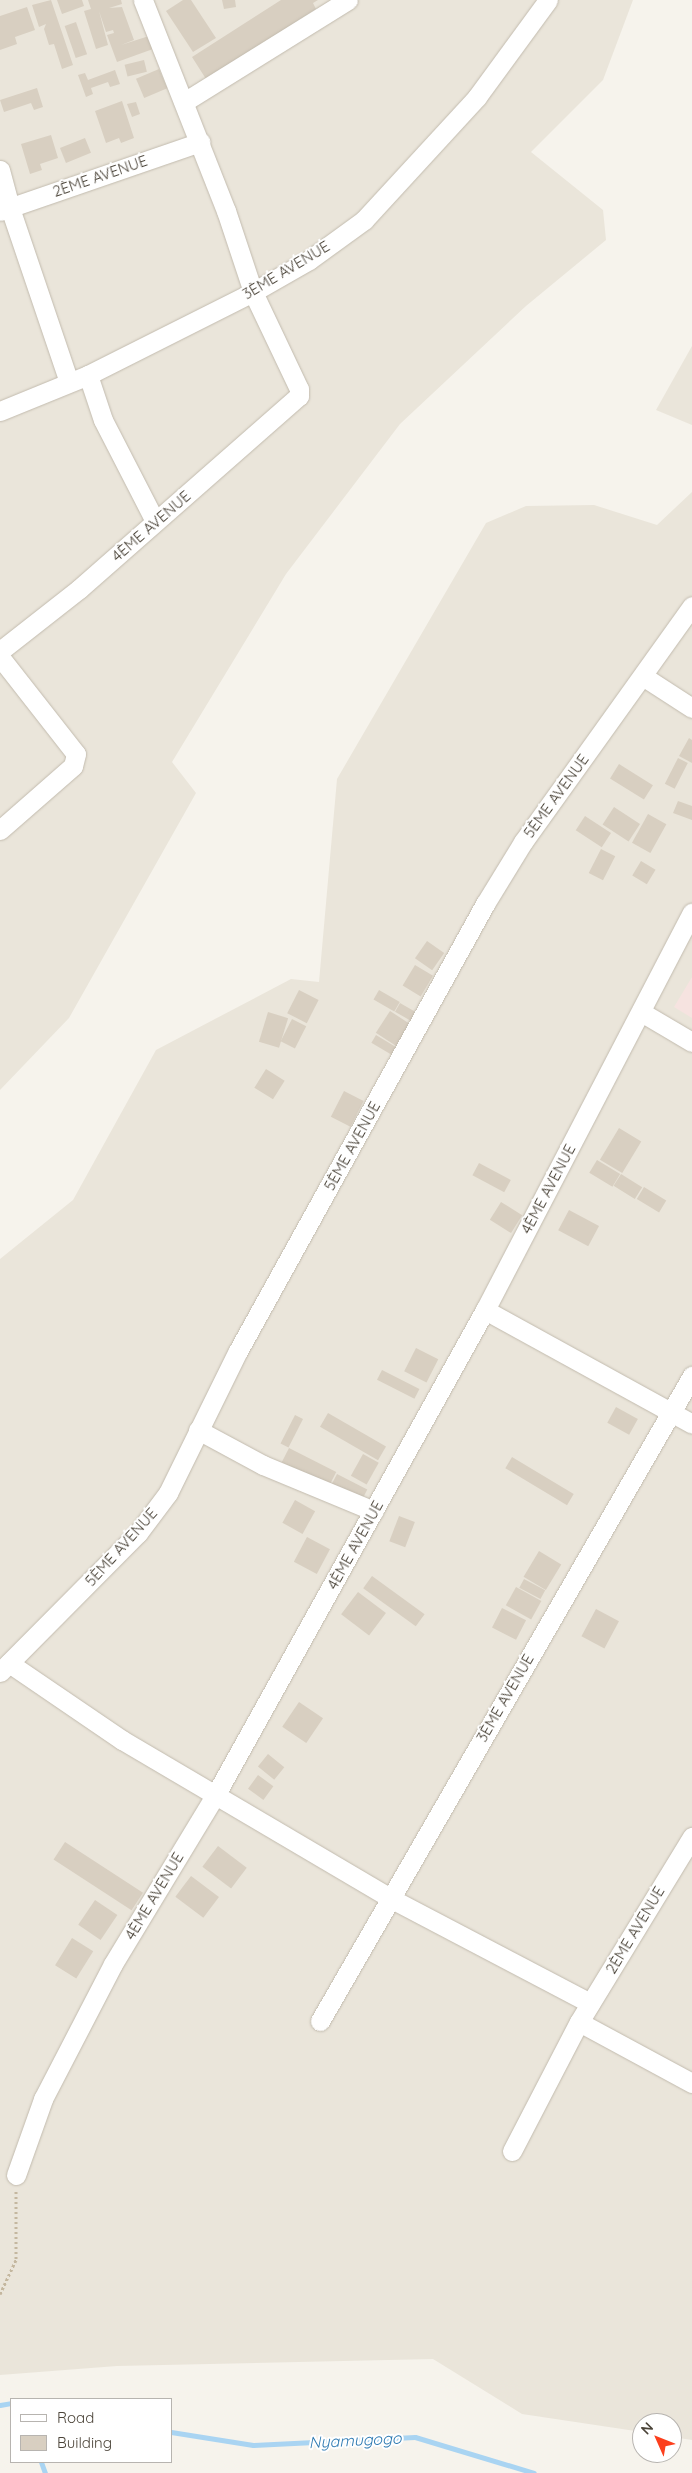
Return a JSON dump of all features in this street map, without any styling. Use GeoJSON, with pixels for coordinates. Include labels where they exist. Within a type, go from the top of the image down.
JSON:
{"type":"FeatureCollection","features":[{"type":"Feature","properties":{"kind":"street"},"geometry":{"type":"LineString","coordinates":[[143,0],[200,142],[253,292]]}},
{"type":"Feature","properties":{"kind":"street"},"geometry":{"type":"LineString","coordinates":[[184,102],[348,0]]}},
{"type":"Feature","properties":{"kind":"street","name":"3ÈME AVENUE"},"geometry":{"type":"LineString","coordinates":[[0,411],[88,375],[253,292],[309,260],[364,220],[477,98],[548,0]]}},
{"type":"Feature","properties":{"kind":"street","name":"2ÈME AVENUE"},"geometry":{"type":"LineString","coordinates":[[5,209],[200,142]]}},
{"type":"Feature","properties":{"kind":"street"},"geometry":{"type":"LineString","coordinates":[[0,170],[5,209],[69,382]]}},
{"type":"Feature","properties":{"kind":"street","name":"4ÈME AVENUE"},"geometry":{"type":"LineString","coordinates":[[0,651],[79,589],[299,396],[299,389],[253,292]]}},
{"type":"Feature","properties":{"kind":"street"},"geometry":{"type":"LineString","coordinates":[[88,375],[103,420],[155,521]]}},
{"type":"Feature","properties":{"kind":"street","name":"5ÈME AVENUE"},"geometry":{"type":"LineString","coordinates":[[5,1668],[138,1533],[168,1493],[198,1430],[484,904],[523,842],[644,677],[692,606]]}},
{"type":"Feature","properties":{"kind":"street"},"geometry":{"type":"LineString","coordinates":[[0,657],[76,754],[73,766],[0,830]]}},
{"type":"Feature","properties":{"kind":"street"},"geometry":{"type":"LineString","coordinates":[[644,677],[692,708]]}},
{"type":"Feature","properties":{"kind":"street","name":"4ÈME AVENUE"},"geometry":{"type":"LineString","coordinates":[[16,2175],[42,2099],[113,1964],[216,1794],[374,1512],[485,1310],[692,913]]}},
{"type":"Feature","properties":{"kind":"street"},"geometry":{"type":"LineString","coordinates":[[641,1012],[692,1042]]}},
{"type":"Feature","properties":{"kind":"street"},"geometry":{"type":"LineString","coordinates":[[485,1310],[692,1424]]}},
{"type":"Feature","properties":{"kind":"street","name":"3ÈME AVENUE"},"geometry":{"type":"LineString","coordinates":[[320,2021],[692,1376]]}},
{"type":"Feature","properties":{"kind":"street"},"geometry":{"type":"LineString","coordinates":[[198,1430],[263,1465],[374,1512]]}},
{"type":"Feature","properties":{"kind":"street"},"geometry":{"type":"LineString","coordinates":[[5,1668],[122,1740],[390,1898],[590,2004]]}},
{"type":"Feature","properties":{"kind":"street","name":"2ÈME AVENUE"},"geometry":{"type":"LineString","coordinates":[[512,2151],[579,2022],[692,1837]]}},
{"type":"Feature","properties":{"kind":"street"},"geometry":{"type":"LineString","coordinates":[[579,2022],[692,2083]]}},
{"type":"Feature","properties":{"kind":"path"},"geometry":{"type":"LineString","coordinates":[[0,2294],[16,2259],[16,2175]]}},
{"type":"Feature","properties":{"kind":"shaded area"},"geometry":{"type":"Polygon","coordinates":[[[0,0],[633,0],[603,80],[531,152],[603,210],[606,240],[526,306],[400,424],[286,574],[172,762],[196,793],[69,1018],[0,1090],[0,0]]]}},
{"type":"Feature","properties":{"kind":"shaded area"},"geometry":{"type":"Polygon","coordinates":[[[692,346],[692,425],[656,410],[692,346]]]}},
{"type":"Feature","properties":{"kind":"shaded area"},"geometry":{"type":"Polygon","coordinates":[[[692,492],[692,2440],[682,2438],[682,2413],[632,2413],[632,2430],[522,2414],[433,2359],[117,2366],[0,2375],[0,1259],[73,1200],[156,1050],[291,979],[319,982],[337,779],[486,523],[526,506],[594,505],[657,525],[692,492]]]}},
{"type":"Feature","properties":{"kind":"shaded area"},"geometry":{"type":"Polygon","coordinates":[[[692,977],[692,1018],[674,1007],[692,977]]]}},
{"type":"Feature","properties":{"kind":"building"},"geometry":{"type":"Polygon","coordinates":[[[51,0],[73,65],[62,69],[54,44],[49,45],[44,29],[46,24],[39,27],[32,5],[51,0]]]}},
{"type":"Feature","properties":{"kind":"building"},"geometry":{"type":"Polygon","coordinates":[[[57,0],[82,0],[84,6],[62,14],[57,0]]]}},
{"type":"Feature","properties":{"kind":"building"},"geometry":{"type":"Polygon","coordinates":[[[88,0],[121,0],[122,4],[109,8],[122,7],[134,40],[121,45],[149,36],[153,49],[117,62],[107,35],[114,33],[113,30],[106,32],[99,11],[108,45],[96,49],[84,11],[91,9],[88,0]]]}},
{"type":"Feature","properties":{"kind":"building"},"geometry":{"type":"Polygon","coordinates":[[[183,0],[191,0],[216,38],[193,52],[166,11],[183,0]]]}},
{"type":"Feature","properties":{"kind":"building"},"geometry":{"type":"Polygon","coordinates":[[[222,0],[235,0],[236,7],[224,9],[222,0]]]}},
{"type":"Feature","properties":{"kind":"building"},"geometry":{"type":"Polygon","coordinates":[[[281,0],[318,0],[313,3],[316,9],[206,79],[192,57],[281,0]]]}},
{"type":"Feature","properties":{"kind":"building"},"geometry":{"type":"Polygon","coordinates":[[[27,7],[35,30],[15,37],[17,44],[0,50],[0,16],[27,7]]]}},
{"type":"Feature","properties":{"kind":"building"},"geometry":{"type":"Polygon","coordinates":[[[76,22],[87,54],[76,58],[65,26],[76,22]]]}},
{"type":"Feature","properties":{"kind":"building"},"geometry":{"type":"Polygon","coordinates":[[[144,60],[147,72],[127,76],[125,65],[144,60]]]}},
{"type":"Feature","properties":{"kind":"building"},"geometry":{"type":"Polygon","coordinates":[[[159,69],[167,88],[144,98],[136,79],[159,69]]]}},
{"type":"Feature","properties":{"kind":"building"},"geometry":{"type":"Polygon","coordinates":[[[115,70],[120,84],[110,87],[108,82],[91,88],[93,94],[86,97],[78,75],[85,73],[88,80],[115,70]]]}},
{"type":"Feature","properties":{"kind":"building"},"geometry":{"type":"Polygon","coordinates":[[[37,88],[43,107],[34,110],[31,103],[4,112],[0,100],[37,88]]]}},
{"type":"Feature","properties":{"kind":"building"},"geometry":{"type":"Polygon","coordinates":[[[122,101],[134,138],[121,143],[119,138],[106,143],[95,111],[122,101]]]}},
{"type":"Feature","properties":{"kind":"building"},"geometry":{"type":"Polygon","coordinates":[[[136,102],[140,114],[132,117],[127,104],[136,102]]]}},
{"type":"Feature","properties":{"kind":"building"},"geometry":{"type":"Polygon","coordinates":[[[51,135],[58,158],[40,164],[42,170],[30,174],[21,144],[51,135]]]}},
{"type":"Feature","properties":{"kind":"building"},"geometry":{"type":"Polygon","coordinates":[[[85,138],[91,153],[66,163],[60,148],[85,138]]]}},
{"type":"Feature","properties":{"kind":"building"},"geometry":{"type":"Polygon","coordinates":[[[689,738],[692,740],[692,763],[679,756],[689,738]]]}},
{"type":"Feature","properties":{"kind":"building"},"geometry":{"type":"Polygon","coordinates":[[[678,758],[688,763],[675,789],[665,784],[678,758]]]}},
{"type":"Feature","properties":{"kind":"building"},"geometry":{"type":"Polygon","coordinates":[[[619,764],[653,785],[644,800],[610,778],[619,764]]]}},
{"type":"Feature","properties":{"kind":"building"},"geometry":{"type":"Polygon","coordinates":[[[678,801],[692,806],[692,820],[673,813],[678,801]]]}},
{"type":"Feature","properties":{"kind":"building"},"geometry":{"type":"Polygon","coordinates":[[[614,807],[640,824],[629,841],[603,825],[614,807]]]}},
{"type":"Feature","properties":{"kind":"building"},"geometry":{"type":"Polygon","coordinates":[[[648,814],[666,824],[650,853],[632,843],[648,814]]]}},
{"type":"Feature","properties":{"kind":"building"},"geometry":{"type":"Polygon","coordinates":[[[585,816],[611,833],[602,847],[576,830],[585,816]]]}},
{"type":"Feature","properties":{"kind":"building"},"geometry":{"type":"Polygon","coordinates":[[[601,849],[615,856],[603,880],[589,873],[601,849]]]}},
{"type":"Feature","properties":{"kind":"building"},"geometry":{"type":"Polygon","coordinates":[[[641,861],[656,870],[647,884],[632,876],[641,861]]]}},
{"type":"Feature","properties":{"kind":"building"},"geometry":{"type":"Polygon","coordinates":[[[427,941],[444,953],[432,970],[415,958],[427,941]]]}},
{"type":"Feature","properties":{"kind":"building"},"geometry":{"type":"Polygon","coordinates":[[[415,965],[433,976],[421,996],[403,986],[415,965]]]}},
{"type":"Feature","properties":{"kind":"building"},"geometry":{"type":"Polygon","coordinates":[[[299,990],[319,1000],[307,1023],[287,1013],[299,990]]]}},
{"type":"Feature","properties":{"kind":"building"},"geometry":{"type":"Polygon","coordinates":[[[379,990],[400,1002],[394,1012],[374,1000],[379,990]]]}},
{"type":"Feature","properties":{"kind":"building"},"geometry":{"type":"Polygon","coordinates":[[[400,1003],[421,1015],[416,1024],[395,1012],[400,1003]]]}},
{"type":"Feature","properties":{"kind":"building"},"geometry":{"type":"Polygon","coordinates":[[[390,1011],[413,1026],[398,1048],[376,1033],[390,1011]]]}},
{"type":"Feature","properties":{"kind":"building"},"geometry":{"type":"Polygon","coordinates":[[[268,1012],[288,1018],[279,1048],[259,1042],[268,1012]]]}},
{"type":"Feature","properties":{"kind":"building"},"geometry":{"type":"Polygon","coordinates":[[[292,1019],[306,1026],[295,1049],[281,1041],[292,1019]]]}},
{"type":"Feature","properties":{"kind":"building"},"geometry":{"type":"Polygon","coordinates":[[[376,1035],[399,1049],[395,1057],[371,1043],[376,1035]]]}},
{"type":"Feature","properties":{"kind":"building"},"geometry":{"type":"Polygon","coordinates":[[[266,1069],[285,1081],[273,1099],[254,1088],[266,1069]]]}},
{"type":"Feature","properties":{"kind":"building"},"geometry":{"type":"Polygon","coordinates":[[[344,1091],[364,1101],[350,1127],[331,1117],[344,1091]]]}},
{"type":"Feature","properties":{"kind":"building"},"geometry":{"type":"Polygon","coordinates":[[[619,1128],[641,1141],[622,1173],[600,1160],[619,1128]]]}},
{"type":"Feature","properties":{"kind":"building"},"geometry":{"type":"Polygon","coordinates":[[[597,1160],[620,1174],[612,1187],[589,1173],[597,1160]]]}},
{"type":"Feature","properties":{"kind":"building"},"geometry":{"type":"Polygon","coordinates":[[[479,1163],[511,1180],[504,1192],[472,1175],[479,1163]]]}},
{"type":"Feature","properties":{"kind":"building"},"geometry":{"type":"Polygon","coordinates":[[[621,1174],[642,1187],[635,1199],[614,1186],[621,1174]]]}},
{"type":"Feature","properties":{"kind":"building"},"geometry":{"type":"Polygon","coordinates":[[[644,1187],[666,1200],[659,1212],[637,1199],[644,1187]]]}},
{"type":"Feature","properties":{"kind":"building"},"geometry":{"type":"Polygon","coordinates":[[[501,1202],[522,1215],[511,1233],[490,1220],[501,1202]]]}},
{"type":"Feature","properties":{"kind":"building"},"geometry":{"type":"Polygon","coordinates":[[[569,1210],[599,1226],[588,1246],[558,1230],[569,1210]]]}},
{"type":"Feature","properties":{"kind":"building"},"geometry":{"type":"Polygon","coordinates":[[[416,1348],[438,1359],[426,1383],[404,1371],[416,1348]]]}},
{"type":"Feature","properties":{"kind":"building"},"geometry":{"type":"Polygon","coordinates":[[[382,1370],[419,1389],[414,1399],[377,1380],[382,1370]]]}},
{"type":"Feature","properties":{"kind":"building"},"geometry":{"type":"Polygon","coordinates":[[[616,1407],[638,1419],[629,1435],[607,1423],[616,1407]]]}},
{"type":"Feature","properties":{"kind":"building"},"geometry":{"type":"Polygon","coordinates":[[[328,1413],[386,1446],[378,1460],[320,1427],[328,1413]]]}},
{"type":"Feature","properties":{"kind":"building"},"geometry":{"type":"Polygon","coordinates":[[[295,1415],[303,1419],[288,1448],[280,1444],[295,1415]]]}},
{"type":"Feature","properties":{"kind":"building"},"geometry":{"type":"Polygon","coordinates":[[[289,1448],[336,1472],[329,1486],[282,1462],[289,1448]]]}},
{"type":"Feature","properties":{"kind":"building"},"geometry":{"type":"Polygon","coordinates":[[[363,1454],[379,1463],[367,1485],[351,1476],[363,1454]]]}},
{"type":"Feature","properties":{"kind":"building"},"geometry":{"type":"Polygon","coordinates":[[[512,1457],[574,1494],[567,1505],[505,1468],[512,1457]]]}},
{"type":"Feature","properties":{"kind":"building"},"geometry":{"type":"Polygon","coordinates":[[[337,1474],[367,1489],[361,1501],[331,1486],[337,1474]]]}},
{"type":"Feature","properties":{"kind":"building"},"geometry":{"type":"Polygon","coordinates":[[[295,1500],[315,1511],[303,1534],[282,1523],[295,1500]]]}},
{"type":"Feature","properties":{"kind":"building"},"geometry":{"type":"Polygon","coordinates":[[[399,1516],[415,1522],[405,1547],[389,1541],[399,1516]]]}},
{"type":"Feature","properties":{"kind":"building"},"geometry":{"type":"Polygon","coordinates":[[[307,1537],[330,1549],[317,1574],[294,1562],[307,1537]]]}},
{"type":"Feature","properties":{"kind":"building"},"geometry":{"type":"Polygon","coordinates":[[[539,1551],[561,1564],[546,1590],[524,1577],[539,1551]]]}},
{"type":"Feature","properties":{"kind":"building"},"geometry":{"type":"Polygon","coordinates":[[[372,1576],[425,1614],[416,1626],[363,1588],[372,1576]]]}},
{"type":"Feature","properties":{"kind":"building"},"geometry":{"type":"Polygon","coordinates":[[[524,1579],[545,1590],[540,1599],[519,1588],[524,1579]]]}},
{"type":"Feature","properties":{"kind":"building"},"geometry":{"type":"Polygon","coordinates":[[[516,1587],[541,1601],[531,1619],[506,1605],[516,1587]]]}},
{"type":"Feature","properties":{"kind":"building"},"geometry":{"type":"Polygon","coordinates":[[[358,1592],[386,1613],[369,1635],[341,1614],[358,1592]]]}},
{"type":"Feature","properties":{"kind":"building"},"geometry":{"type":"Polygon","coordinates":[[[502,1608],[526,1620],[516,1640],[492,1628],[502,1608]]]}},
{"type":"Feature","properties":{"kind":"building"},"geometry":{"type":"Polygon","coordinates":[[[596,1609],[619,1621],[604,1649],[581,1636],[596,1609]]]}},
{"type":"Feature","properties":{"kind":"building"},"geometry":{"type":"Polygon","coordinates":[[[299,1702],[323,1718],[306,1743],[282,1727],[299,1702]]]}},
{"type":"Feature","properties":{"kind":"building"},"geometry":{"type":"Polygon","coordinates":[[[268,1754],[284,1767],[274,1780],[258,1766],[268,1754]]]}},
{"type":"Feature","properties":{"kind":"building"},"geometry":{"type":"Polygon","coordinates":[[[258,1775],[273,1786],[263,1800],[248,1789],[258,1775]]]}},
{"type":"Feature","properties":{"kind":"building"},"geometry":{"type":"Polygon","coordinates":[[[65,1842],[143,1893],[132,1910],[54,1860],[65,1842]]]}},
{"type":"Feature","properties":{"kind":"building"},"geometry":{"type":"Polygon","coordinates":[[[218,1846],[247,1868],[231,1888],[202,1867],[218,1846]]]}},
{"type":"Feature","properties":{"kind":"building"},"geometry":{"type":"Polygon","coordinates":[[[191,1876],[219,1897],[203,1918],[175,1897],[191,1876]]]}},
{"type":"Feature","properties":{"kind":"building"},"geometry":{"type":"Polygon","coordinates":[[[95,1900],[117,1915],[101,1940],[78,1925],[95,1900]]]}},
{"type":"Feature","properties":{"kind":"building"},"geometry":{"type":"Polygon","coordinates":[[[72,1938],[93,1951],[76,1978],[55,1965],[72,1938]]]}},
{"type":"Feature","properties":{"kind":"waterway","name":"Nyamugogo"},"geometry":{"type":"LineString","coordinates":[[0,2405],[10,2403]]}},
{"type":"Feature","properties":{"kind":"waterway","name":"Nyamugogo"},"geometry":{"type":"LineString","coordinates":[[172,2432],[253,2445],[415,2437],[534,2473]]}},
{"type":"Feature","properties":{"kind":"waterway"},"geometry":{"type":"LineString","coordinates":[[41,2463],[45,2473]]}}]}
